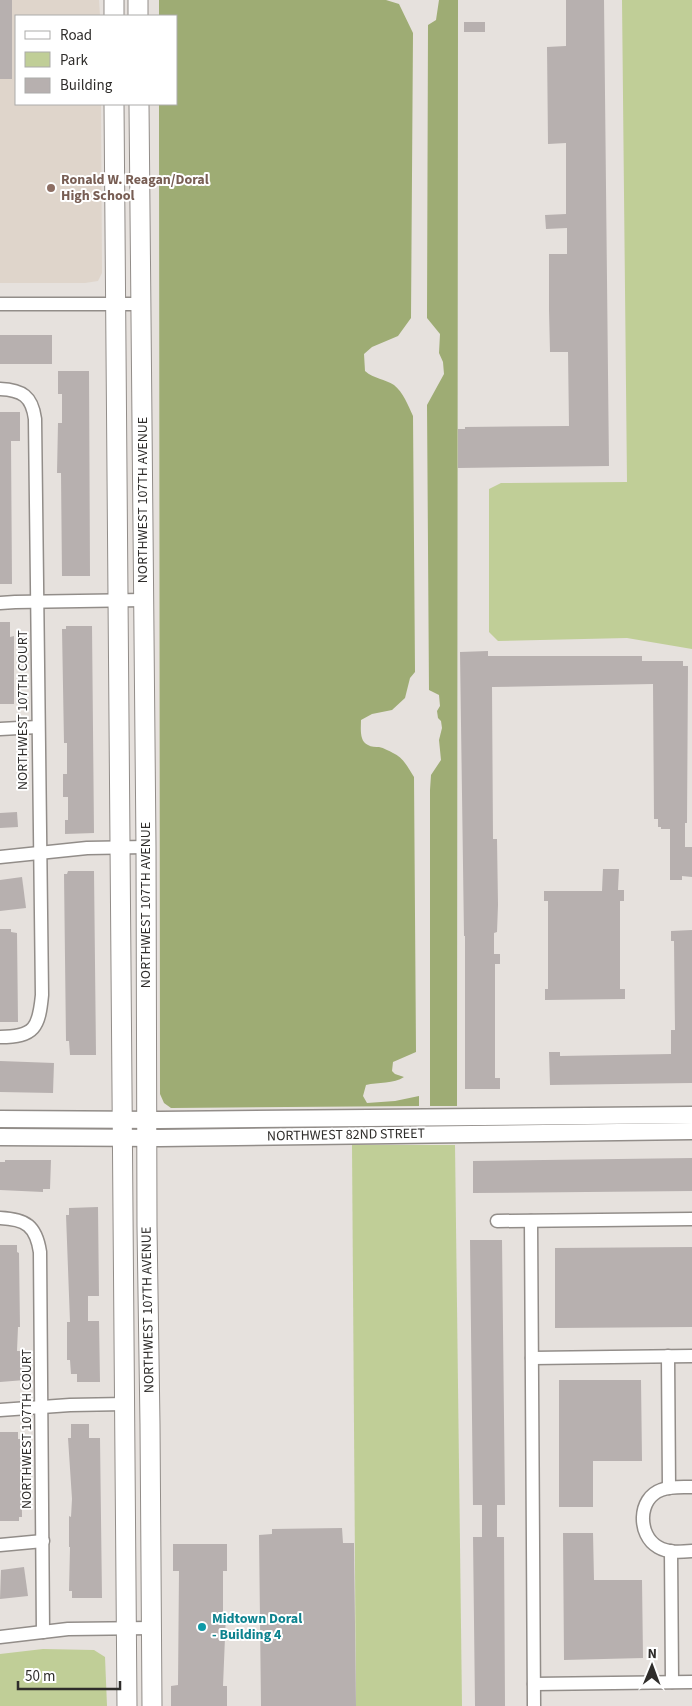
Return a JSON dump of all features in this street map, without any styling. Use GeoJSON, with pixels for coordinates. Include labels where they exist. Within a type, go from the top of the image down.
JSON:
{"type":"FeatureCollection","features":[{"type":"Feature","properties":{"kind":"main road"},"geometry":{"type":"LineString","coordinates":[[114,0],[114,15]]}},
{"type":"Feature","properties":{"kind":"main road"},"geometry":{"type":"LineString","coordinates":[[138,0],[138,15]]}},
{"type":"Feature","properties":{"kind":"main road","name":"NORTHWEST 107TH AVENUE"},"geometry":{"type":"LineString","coordinates":[[114,105],[124,1129],[127,1706]]}},
{"type":"Feature","properties":{"kind":"main road","name":"NORTHWEST 107TH AVENUE"},"geometry":{"type":"LineString","coordinates":[[139,105],[152,1706]]}},
{"type":"Feature","properties":{"kind":"street"},"geometry":{"type":"LineString","coordinates":[[0,304],[141,304]]}},
{"type":"Feature","properties":{"kind":"street","name":"NORTHWEST 107TH COURT"},"geometry":{"type":"LineString","coordinates":[[0,389],[19,392],[27,398],[34,407],[35,419],[42,995],[37,1024],[29,1032],[0,1037]]}},
{"type":"Feature","properties":{"kind":"street"},"geometry":{"type":"LineString","coordinates":[[0,603],[144,600]]}},
{"type":"Feature","properties":{"kind":"street"},"geometry":{"type":"LineString","coordinates":[[0,729],[38,727]]}},
{"type":"Feature","properties":{"kind":"street"},"geometry":{"type":"LineString","coordinates":[[0,857],[87,848],[146,847]]}},
{"type":"Feature","properties":{"kind":"street","name":"NORTHWEST 82ND STREET"},"geometry":{"type":"LineString","coordinates":[[147,1129],[692,1115]]}},
{"type":"Feature","properties":{"kind":"street","name":"NORTHWEST 82ND STREET"},"geometry":{"type":"LineString","coordinates":[[0,1118],[124,1129]]}},
{"type":"Feature","properties":{"kind":"street","name":"NORTHWEST 82ND STREET"},"geometry":{"type":"LineString","coordinates":[[0,1136],[124,1129],[692,1131]]}},
{"type":"Feature","properties":{"kind":"street","name":"NORTHWEST 107TH COURT"},"geometry":{"type":"LineString","coordinates":[[0,1218],[22,1221],[31,1227],[37,1236],[40,1252],[43,1632]]}},
{"type":"Feature","properties":{"kind":"street"},"geometry":{"type":"LineString","coordinates":[[497,1221],[692,1219]]}},
{"type":"Feature","properties":{"kind":"street"},"geometry":{"type":"LineString","coordinates":[[531,1221],[534,1706]]}},
{"type":"Feature","properties":{"kind":"street"},"geometry":{"type":"LineString","coordinates":[[668,1356],[669,1488]]}},
{"type":"Feature","properties":{"kind":"street"},"geometry":{"type":"LineString","coordinates":[[532,1358],[692,1356]]}},
{"type":"Feature","properties":{"kind":"street"},"geometry":{"type":"LineString","coordinates":[[0,1410],[125,1404]]}},
{"type":"Feature","properties":{"kind":"street"},"geometry":{"type":"LineString","coordinates":[[692,1487],[661,1490],[648,1500],[643,1515],[645,1532],[656,1546],[671,1551],[692,1552]]}},
{"type":"Feature","properties":{"kind":"street"},"geometry":{"type":"LineString","coordinates":[[0,1545],[42,1541]]}},
{"type":"Feature","properties":{"kind":"street"},"geometry":{"type":"LineString","coordinates":[[671,1551],[672,1682]]}},
{"type":"Feature","properties":{"kind":"street"},"geometry":{"type":"LineString","coordinates":[[0,1637],[68,1629],[152,1628]]}},
{"type":"Feature","properties":{"kind":"street"},"geometry":{"type":"LineString","coordinates":[[534,1684],[692,1682]]}},
{"type":"Feature","properties":{"kind":"shaded area","name":"Ronald W. Reagan/Doral High School"},"geometry":{"type":"Polygon","coordinates":[[[0,0],[99,0],[100,15],[15,15],[15,105],[101,105],[102,273],[98,281],[85,283],[0,283],[0,0]]]}},
{"type":"Feature","properties":{"kind":"green space"},"geometry":{"type":"Polygon","coordinates":[[[159,0],[386,0],[399,4],[413,33],[411,318],[398,336],[372,347],[364,354],[365,371],[394,385],[405,399],[413,416],[415,672],[410,678],[405,698],[392,710],[372,714],[361,720],[361,730],[365,743],[383,748],[400,757],[414,777],[416,1052],[393,1062],[392,1071],[404,1077],[391,1082],[366,1085],[363,1096],[367,1103],[395,1101],[419,1096],[419,1106],[171,1108],[164,1103],[160,1094],[159,105],[178,105],[178,15],[159,15],[159,0]]]}},
{"type":"Feature","properties":{"kind":"green space"},"geometry":{"type":"Polygon","coordinates":[[[439,0],[458,0],[457,1106],[430,1106],[430,790],[431,775],[441,760],[439,740],[442,728],[437,711],[440,706],[439,695],[429,690],[427,405],[444,374],[443,362],[439,353],[440,334],[427,318],[428,25],[436,20],[439,0]]]}},
{"type":"Feature","properties":{"kind":"green space"},"geometry":{"type":"Polygon","coordinates":[[[622,0],[692,0],[692,649],[627,638],[498,641],[489,632],[489,489],[501,483],[627,482],[622,0]]]}},
{"type":"Feature","properties":{"kind":"green space"},"geometry":{"type":"Polygon","coordinates":[[[352,1145],[455,1145],[462,1706],[356,1706],[352,1145]]]}},
{"type":"Feature","properties":{"kind":"green space"},"geometry":{"type":"Polygon","coordinates":[[[43,1649],[94,1650],[105,1657],[107,1706],[0,1706],[0,1654],[43,1649]]]}},
{"type":"Feature","properties":{"kind":"building"},"geometry":{"type":"Polygon","coordinates":[[[0,0],[12,0],[12,79],[0,79],[0,0]]]}},
{"type":"Feature","properties":{"kind":"building"},"geometry":{"type":"Polygon","coordinates":[[[566,0],[604,0],[609,466],[458,468],[458,429],[465,429],[465,427],[569,426],[568,352],[550,352],[549,310],[549,254],[567,254],[567,228],[546,229],[545,215],[566,214],[566,143],[548,144],[547,47],[566,46],[566,0]]]}},
{"type":"Feature","properties":{"kind":"building"},"geometry":{"type":"Polygon","coordinates":[[[464,22],[485,22],[485,32],[464,32],[464,22]]]}},
{"type":"Feature","properties":{"kind":"building"},"geometry":{"type":"Polygon","coordinates":[[[0,335],[52,335],[52,364],[0,364],[0,335]]]}},
{"type":"Feature","properties":{"kind":"building"},"geometry":{"type":"Polygon","coordinates":[[[58,371],[89,371],[90,576],[62,576],[61,473],[57,473],[58,423],[62,423],[62,394],[58,394],[58,371]]]}},
{"type":"Feature","properties":{"kind":"building"},"geometry":{"type":"Polygon","coordinates":[[[0,412],[20,412],[20,441],[11,441],[12,584],[0,584],[0,412]]]}},
{"type":"Feature","properties":{"kind":"building"},"geometry":{"type":"Polygon","coordinates":[[[0,622],[10,622],[10,637],[14,636],[14,704],[0,704],[0,622]]]}},
{"type":"Feature","properties":{"kind":"building"},"geometry":{"type":"Polygon","coordinates":[[[66,626],[92,626],[94,833],[65,834],[65,820],[68,820],[68,797],[63,797],[63,774],[67,774],[67,743],[64,743],[62,629],[66,629],[66,626]]]}},
{"type":"Feature","properties":{"kind":"building"},"geometry":{"type":"Polygon","coordinates":[[[488,651],[488,656],[642,656],[642,661],[683,661],[683,666],[688,666],[687,823],[685,823],[685,847],[692,847],[692,877],[682,876],[682,880],[670,880],[670,829],[661,829],[661,827],[658,827],[658,819],[654,819],[653,684],[492,687],[493,839],[497,839],[498,905],[497,932],[494,933],[494,954],[500,954],[500,964],[495,964],[495,1078],[500,1078],[500,1089],[465,1089],[465,936],[460,652],[488,651]]]}},
{"type":"Feature","properties":{"kind":"building"},"geometry":{"type":"Polygon","coordinates":[[[17,812],[18,827],[0,828],[0,813],[17,812]]]}},
{"type":"Feature","properties":{"kind":"building"},"geometry":{"type":"Polygon","coordinates":[[[603,869],[619,869],[618,890],[624,890],[624,901],[620,901],[620,989],[625,989],[625,999],[545,1000],[545,989],[548,989],[548,901],[544,901],[544,891],[602,891],[603,869]]]}},
{"type":"Feature","properties":{"kind":"building"},"geometry":{"type":"Polygon","coordinates":[[[68,871],[94,871],[96,1055],[70,1055],[69,1041],[66,1041],[64,874],[67,874],[68,871]]]}},
{"type":"Feature","properties":{"kind":"building"},"geometry":{"type":"Polygon","coordinates":[[[22,877],[26,908],[0,911],[0,880],[22,877]]]}},
{"type":"Feature","properties":{"kind":"building"},"geometry":{"type":"Polygon","coordinates":[[[0,929],[11,929],[11,932],[17,933],[18,1022],[0,1022],[0,929]]]}},
{"type":"Feature","properties":{"kind":"building"},"geometry":{"type":"Polygon","coordinates":[[[692,930],[692,1083],[550,1085],[549,1052],[560,1052],[560,1056],[671,1054],[671,1030],[675,1030],[674,941],[671,941],[671,931],[692,930]]]}},
{"type":"Feature","properties":{"kind":"building"},"geometry":{"type":"Polygon","coordinates":[[[0,1061],[54,1063],[53,1093],[0,1092],[0,1061]]]}},
{"type":"Feature","properties":{"kind":"building"},"geometry":{"type":"Polygon","coordinates":[[[692,1158],[692,1191],[473,1193],[473,1161],[692,1158]]]}},
{"type":"Feature","properties":{"kind":"building"},"geometry":{"type":"Polygon","coordinates":[[[5,1160],[51,1160],[50,1189],[43,1189],[43,1192],[0,1190],[0,1162],[5,1162],[5,1160]]]}},
{"type":"Feature","properties":{"kind":"building"},"geometry":{"type":"Polygon","coordinates":[[[98,1207],[99,1296],[88,1296],[88,1321],[99,1321],[100,1382],[77,1382],[77,1374],[71,1374],[70,1360],[67,1360],[67,1322],[70,1322],[66,1215],[69,1215],[69,1208],[98,1207]]]}},
{"type":"Feature","properties":{"kind":"building"},"geometry":{"type":"Polygon","coordinates":[[[470,1240],[502,1240],[505,1505],[497,1505],[497,1537],[504,1537],[505,1706],[475,1706],[473,1537],[482,1537],[482,1505],[473,1505],[470,1240]]]}},
{"type":"Feature","properties":{"kind":"building"},"geometry":{"type":"Polygon","coordinates":[[[0,1245],[17,1245],[17,1252],[19,1253],[20,1327],[18,1327],[17,1351],[22,1351],[25,1380],[0,1382],[0,1245]]]}},
{"type":"Feature","properties":{"kind":"building"},"geometry":{"type":"Polygon","coordinates":[[[692,1247],[692,1327],[555,1328],[555,1248],[692,1247]]]}},
{"type":"Feature","properties":{"kind":"building"},"geometry":{"type":"Polygon","coordinates":[[[559,1380],[641,1380],[642,1461],[593,1461],[593,1507],[559,1507],[559,1380]]]}},
{"type":"Feature","properties":{"kind":"building"},"geometry":{"type":"Polygon","coordinates":[[[71,1424],[89,1424],[89,1438],[100,1438],[102,1598],[72,1598],[72,1591],[69,1591],[69,1516],[71,1517],[72,1499],[68,1438],[71,1438],[71,1424]]]}},
{"type":"Feature","properties":{"kind":"building"},"geometry":{"type":"Polygon","coordinates":[[[0,1432],[18,1432],[18,1439],[21,1439],[22,1517],[19,1517],[19,1521],[0,1521],[0,1432]]]}},
{"type":"Feature","properties":{"kind":"building"},"geometry":{"type":"Polygon","coordinates":[[[342,1528],[343,1543],[354,1543],[356,1706],[261,1706],[259,1535],[272,1534],[272,1529],[342,1528]]]}},
{"type":"Feature","properties":{"kind":"building"},"geometry":{"type":"Polygon","coordinates":[[[563,1533],[593,1533],[594,1580],[642,1580],[643,1658],[564,1660],[563,1533]]]}},
{"type":"Feature","properties":{"kind":"building","name":"Midtown Doral - Building 4"},"geometry":{"type":"Polygon","coordinates":[[[173,1544],[227,1544],[227,1571],[223,1571],[223,1613],[226,1613],[223,1686],[227,1686],[227,1706],[171,1706],[171,1686],[178,1685],[179,1571],[173,1571],[173,1544]]]}},
{"type":"Feature","properties":{"kind":"building"},"geometry":{"type":"Polygon","coordinates":[[[24,1567],[28,1596],[0,1599],[1,1570],[24,1567]]]}},
{"type":"Feature","properties":{"kind":"place","name":"Ronald W. Reagan/Doral High School"},"geometry":{"type":"Point","coordinates":[51,188]}},
{"type":"Feature","properties":{"kind":"place","name":"Midtown Doral - Building 4"},"geometry":{"type":"Point","coordinates":[202,1627]}}]}
